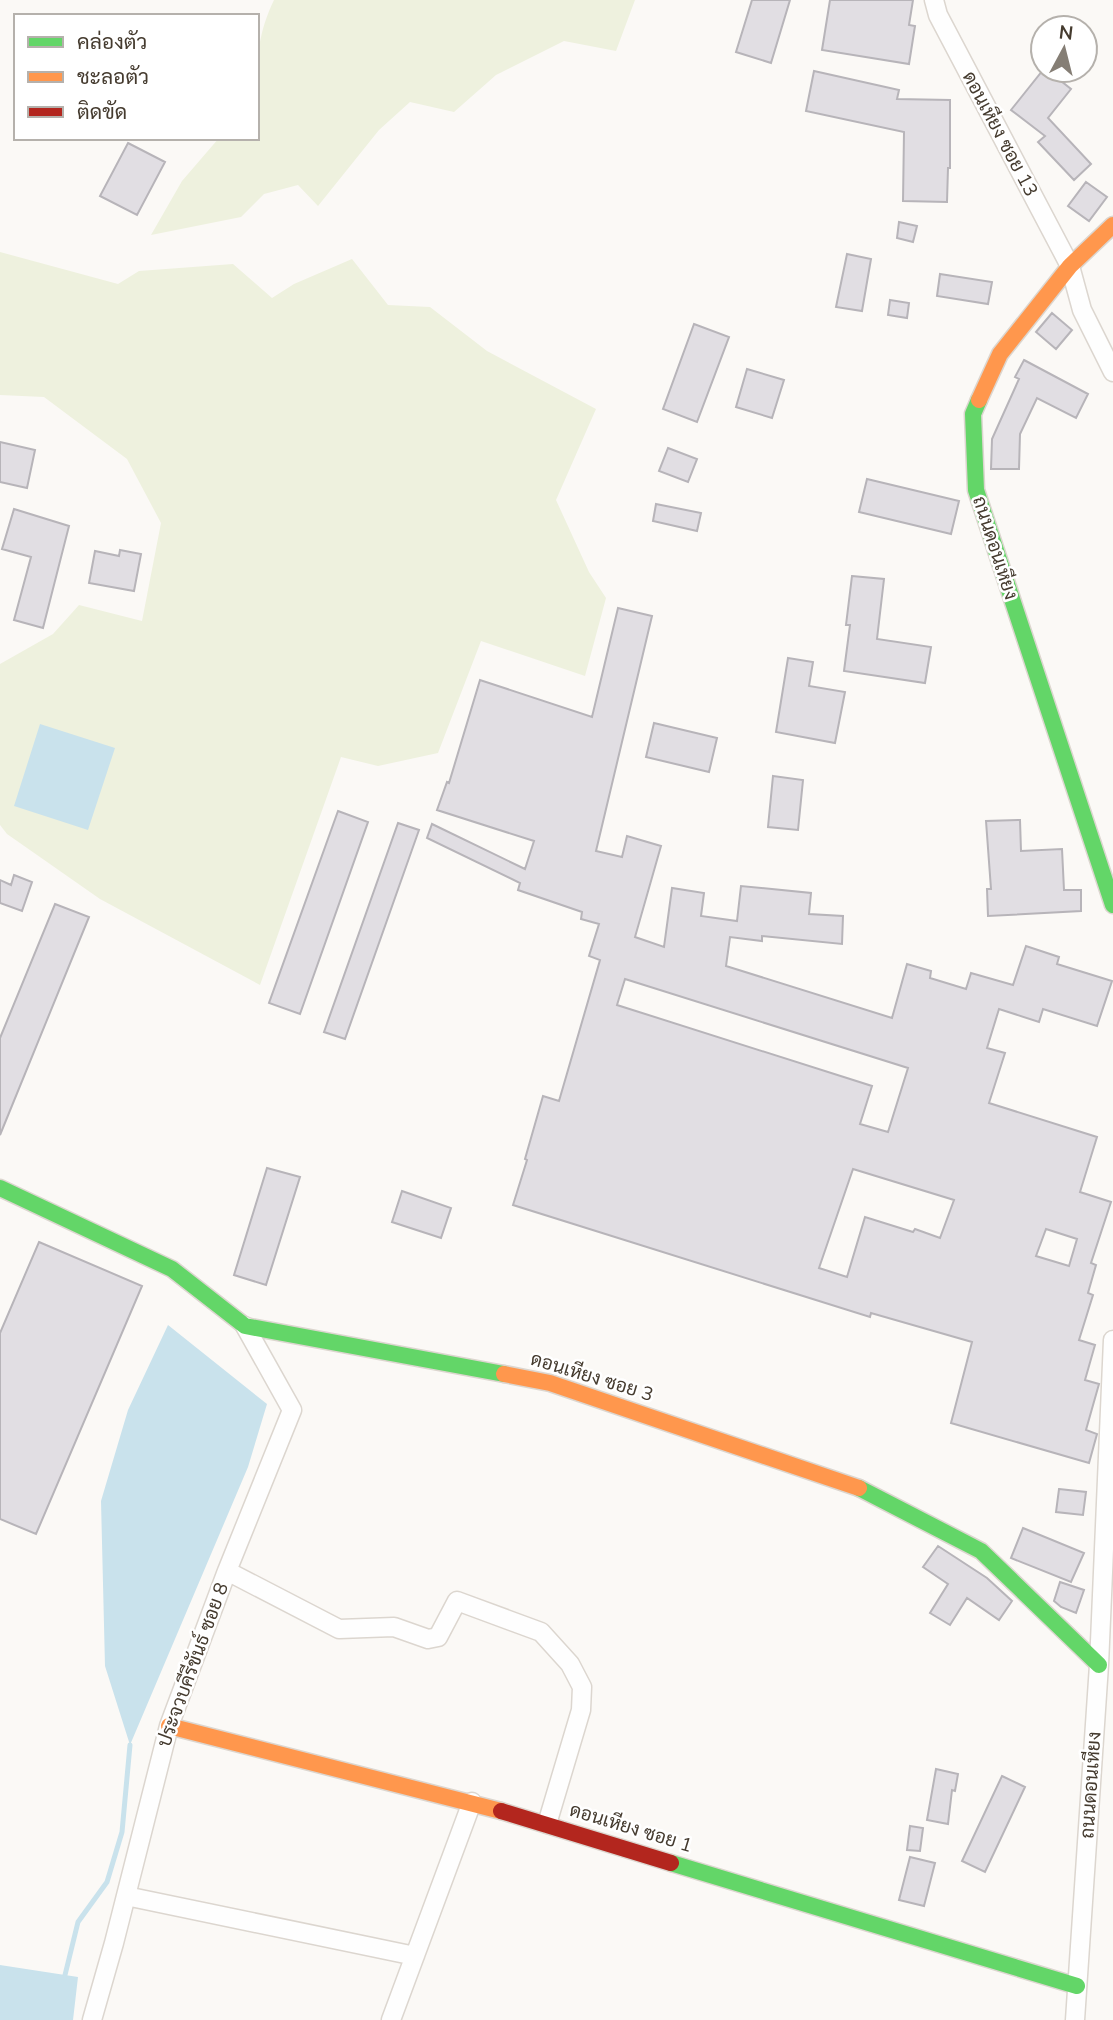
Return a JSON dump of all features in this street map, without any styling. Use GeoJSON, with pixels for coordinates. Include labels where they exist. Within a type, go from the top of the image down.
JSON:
{"type":"FeatureCollection","features":[{"type":"Feature","properties":{"kind":"street","name":"ดอนเหียง ซอย 13"},"geometry":{"type":"LineString","coordinates":[[934,0],[938,15],[1070,266],[1082,310],[1113,372]]}},
{"type":"Feature","properties":{"kind":"street","name":"ถนนดอนเหียง"},"geometry":{"type":"LineString","coordinates":[[1113,225],[1070,266],[1000,354],[973,414],[976,490],[1113,905]]}},
{"type":"Feature","properties":{"kind":"street","name":"ดอนเหียง ซอย 3"},"geometry":{"type":"LineString","coordinates":[[0,1188],[172,1269],[245,1326],[550,1382],[862,1489],[981,1551],[1099,1665]]}},
{"type":"Feature","properties":{"kind":"street","name":"ประจวบคีรีขันธ์ ซอย 8"},"geometry":{"type":"LineString","coordinates":[[92,2020],[169,1727],[227,1571],[292,1410],[245,1326]]}},
{"type":"Feature","properties":{"kind":"street","name":"ถนนดอนเหียง"},"geometry":{"type":"LineString","coordinates":[[1075,2020],[1099,1665],[1113,1340]]}},
{"type":"Feature","properties":{"kind":"street"},"geometry":{"type":"LineString","coordinates":[[227,1571],[339,1629],[394,1627],[428,1639],[438,1637],[457,1601],[541,1632],[570,1664],[582,1687],[581,1710],[547,1824]]}},
{"type":"Feature","properties":{"kind":"street","name":"ดอนเหียง ซอย 1"},"geometry":{"type":"LineString","coordinates":[[169,1727],[472,1802],[1077,1986]]}},
{"type":"Feature","properties":{"kind":"street"},"geometry":{"type":"LineString","coordinates":[[391,2020],[472,1802]]}},
{"type":"Feature","properties":{"kind":"street"},"geometry":{"type":"LineString","coordinates":[[126,1896],[415,1956]]}},
{"type":"Feature","properties":{"kind":"green space"},"geometry":{"type":"Polygon","coordinates":[[[274,0],[635,0],[616,51],[564,41],[496,75],[454,112],[410,102],[379,130],[318,206],[298,185],[264,194],[241,217],[151,235],[182,181],[217,140],[259,140],[259,51],[274,0]]]}},
{"type":"Feature","properties":{"kind":"green space"},"geometry":{"type":"Polygon","coordinates":[[[0,252],[118,284],[139,271],[233,264],[272,298],[294,284],[352,259],[388,305],[430,307],[487,351],[596,409],[556,500],[589,572],[606,598],[585,676],[481,641],[438,753],[378,766],[341,757],[260,985],[100,899],[7,834],[0,825],[0,664],[53,634],[79,605],[142,621],[161,523],[127,459],[44,397],[0,395],[0,252]]]}},
{"type":"Feature","properties":{"kind":"water"},"geometry":{"type":"Polygon","coordinates":[[[40,724],[115,748],[88,830],[14,806],[40,724]]]}},
{"type":"Feature","properties":{"kind":"water"},"geometry":{"type":"Polygon","coordinates":[[[168,1325],[267,1404],[248,1467],[130,1745],[105,1666],[101,1501],[128,1410],[168,1325]]]}},
{"type":"Feature","properties":{"kind":"water"},"geometry":{"type":"Polygon","coordinates":[[[0,1965],[78,1977],[73,2020],[0,2020],[0,1965]]]}},
{"type":"Feature","properties":{"kind":"building"},"geometry":{"type":"Polygon","coordinates":[[[752,0],[790,0],[771,63],[736,52],[752,0]]]}},
{"type":"Feature","properties":{"kind":"building"},"geometry":{"type":"Polygon","coordinates":[[[830,0],[913,0],[909,25],[915,26],[909,64],[822,50],[830,0]]]}},
{"type":"Feature","properties":{"kind":"building"},"geometry":{"type":"Polygon","coordinates":[[[814,71],[899,90],[897,99],[950,100],[947,202],[903,201],[904,132],[806,111],[814,71]]]}},
{"type":"Feature","properties":{"kind":"building"},"geometry":{"type":"Polygon","coordinates":[[[1032,84],[1065,84],[1071,89],[1048,118],[1091,164],[1074,180],[1038,142],[1045,136],[1011,110],[1032,84]]]}},
{"type":"Feature","properties":{"kind":"building"},"geometry":{"type":"Polygon","coordinates":[[[128,143],[165,162],[137,215],[100,196],[128,143]]]}},
{"type":"Feature","properties":{"kind":"building"},"geometry":{"type":"Polygon","coordinates":[[[1086,182],[1107,197],[1089,221],[1068,206],[1086,182]]]}},
{"type":"Feature","properties":{"kind":"building"},"geometry":{"type":"Polygon","coordinates":[[[899,222],[917,226],[913,242],[897,238],[899,222]]]}},
{"type":"Feature","properties":{"kind":"building"},"geometry":{"type":"Polygon","coordinates":[[[847,254],[871,259],[862,311],[836,307],[847,254]]]}},
{"type":"Feature","properties":{"kind":"building"},"geometry":{"type":"Polygon","coordinates":[[[940,274],[992,282],[988,304],[937,296],[940,274]]]}},
{"type":"Feature","properties":{"kind":"building"},"geometry":{"type":"Polygon","coordinates":[[[890,300],[909,303],[907,318],[888,315],[890,300]]]}},
{"type":"Feature","properties":{"kind":"building"},"geometry":{"type":"Polygon","coordinates":[[[1052,313],[1072,330],[1056,349],[1036,332],[1052,313]]]}},
{"type":"Feature","properties":{"kind":"building"},"geometry":{"type":"Polygon","coordinates":[[[694,324],[729,337],[697,422],[663,409],[694,324]]]}},
{"type":"Feature","properties":{"kind":"building"},"geometry":{"type":"Polygon","coordinates":[[[1024,360],[1088,394],[1076,418],[1037,398],[1020,434],[1019,469],[991,469],[992,439],[1019,379],[1015,377],[1024,360]]]}},
{"type":"Feature","properties":{"kind":"building"},"geometry":{"type":"Polygon","coordinates":[[[747,369],[784,380],[772,418],[736,407],[747,369]]]}},
{"type":"Feature","properties":{"kind":"building"},"geometry":{"type":"Polygon","coordinates":[[[0,442],[35,450],[27,488],[0,482],[0,442]]]}},
{"type":"Feature","properties":{"kind":"building"},"geometry":{"type":"Polygon","coordinates":[[[668,448],[697,459],[688,482],[659,471],[668,448]]]}},
{"type":"Feature","properties":{"kind":"building"},"geometry":{"type":"Polygon","coordinates":[[[867,479],[959,501],[951,534],[859,512],[867,479]]]}},
{"type":"Feature","properties":{"kind":"building"},"geometry":{"type":"Polygon","coordinates":[[[656,504],[701,513],[697,531],[653,521],[656,504]]]}},
{"type":"Feature","properties":{"kind":"building"},"geometry":{"type":"Polygon","coordinates":[[[14,509],[69,526],[43,628],[14,620],[31,557],[2,549],[14,509]]]}},
{"type":"Feature","properties":{"kind":"building"},"geometry":{"type":"Polygon","coordinates":[[[120,550],[141,554],[134,591],[89,583],[95,551],[119,556],[120,550]]]}},
{"type":"Feature","properties":{"kind":"building"},"geometry":{"type":"Polygon","coordinates":[[[852,576],[884,579],[877,639],[931,647],[925,683],[844,671],[850,625],[846,625],[852,576]]]}},
{"type":"Feature","properties":{"kind":"building"},"geometry":{"type":"Polygon","coordinates":[[[618,608],[652,616],[596,851],[622,857],[627,836],[661,846],[635,937],[664,947],[672,888],[704,893],[701,916],[737,921],[741,886],[811,893],[809,914],[843,916],[842,944],[762,936],[762,941],[730,937],[726,966],[892,1018],[907,964],[931,971],[930,978],[966,989],[971,973],[1013,985],[1026,946],[1059,957],[1057,964],[1112,981],[1097,1026],[1043,1009],[1039,1022],[999,1009],[987,1048],[1005,1053],[989,1103],[1097,1137],[1080,1192],[1111,1202],[1091,1263],[1096,1265],[1088,1293],[1093,1295],[1079,1340],[1095,1345],[1085,1380],[1099,1384],[1086,1430],[1097,1434],[1089,1463],[951,1423],[972,1342],[871,1313],[870,1317],[513,1205],[543,1096],[559,1101],[600,960],[589,956],[599,924],[581,919],[582,912],[518,890],[520,883],[427,838],[432,824],[525,869],[534,841],[437,810],[447,782],[449,783],[480,680],[592,717],[618,608]],[[625,979],[617,1005],[872,1086],[860,1124],[888,1132],[908,1068],[625,979]],[[853,1169],[819,1268],[847,1277],[865,1217],[940,1238],[954,1200],[853,1169]],[[1046,1229],[1036,1256],[1069,1266],[1077,1239],[1046,1229]]]}},
{"type":"Feature","properties":{"kind":"building"},"geometry":{"type":"Polygon","coordinates":[[[788,658],[813,662],[809,686],[845,692],[835,743],[776,732],[788,658]]]}},
{"type":"Feature","properties":{"kind":"building"},"geometry":{"type":"Polygon","coordinates":[[[654,723],[717,738],[709,772],[646,757],[654,723]]]}},
{"type":"Feature","properties":{"kind":"building"},"geometry":{"type":"Polygon","coordinates":[[[773,776],[803,780],[798,830],[768,827],[773,776]]]}},
{"type":"Feature","properties":{"kind":"building"},"geometry":{"type":"Polygon","coordinates":[[[338,811],[368,822],[300,1014],[269,1003],[338,811]]]}},
{"type":"Feature","properties":{"kind":"building"},"geometry":{"type":"Polygon","coordinates":[[[1020,820],[1021,851],[1062,849],[1064,890],[1081,890],[1081,911],[988,916],[987,889],[991,889],[986,821],[1020,820]]]}},
{"type":"Feature","properties":{"kind":"building"},"geometry":{"type":"Polygon","coordinates":[[[398,823],[419,830],[345,1039],[324,1032],[398,823]]]}},
{"type":"Feature","properties":{"kind":"building"},"geometry":{"type":"Polygon","coordinates":[[[14,875],[32,882],[22,911],[0,903],[0,880],[11,885],[14,875]]]}},
{"type":"Feature","properties":{"kind":"building"},"geometry":{"type":"Polygon","coordinates":[[[55,904],[89,917],[0,1135],[0,1038],[55,904]]]}},
{"type":"Feature","properties":{"kind":"building"},"geometry":{"type":"Polygon","coordinates":[[[267,1168],[300,1177],[266,1285],[234,1275],[267,1168]]]}},
{"type":"Feature","properties":{"kind":"building"},"geometry":{"type":"Polygon","coordinates":[[[402,1191],[451,1208],[441,1238],[392,1222],[402,1191]]]}},
{"type":"Feature","properties":{"kind":"building"},"geometry":{"type":"Polygon","coordinates":[[[39,1242],[142,1286],[36,1534],[0,1519],[0,1333],[39,1242]]]}},
{"type":"Feature","properties":{"kind":"building"},"geometry":{"type":"Polygon","coordinates":[[[1059,1489],[1086,1492],[1083,1515],[1056,1512],[1059,1489]]]}},
{"type":"Feature","properties":{"kind":"building"},"geometry":{"type":"Polygon","coordinates":[[[1023,1528],[1084,1553],[1071,1582],[1011,1558],[1023,1528]]]}},
{"type":"Feature","properties":{"kind":"building"},"geometry":{"type":"Polygon","coordinates":[[[938,1546],[987,1578],[1012,1601],[999,1620],[967,1598],[950,1625],[930,1613],[948,1584],[923,1567],[938,1546]]]}},
{"type":"Feature","properties":{"kind":"building"},"geometry":{"type":"Polygon","coordinates":[[[1060,1582],[1084,1590],[1076,1613],[1054,1601],[1060,1582]]]}},
{"type":"Feature","properties":{"kind":"building"},"geometry":{"type":"Polygon","coordinates":[[[936,1769],[958,1774],[955,1791],[952,1790],[948,1824],[927,1820],[936,1769]]]}},
{"type":"Feature","properties":{"kind":"building"},"geometry":{"type":"Polygon","coordinates":[[[1002,1776],[1025,1787],[985,1872],[962,1861],[1002,1776]]]}},
{"type":"Feature","properties":{"kind":"building"},"geometry":{"type":"Polygon","coordinates":[[[910,1826],[923,1828],[920,1851],[907,1850],[910,1826]]]}},
{"type":"Feature","properties":{"kind":"building"},"geometry":{"type":"Polygon","coordinates":[[[910,1857],[935,1863],[924,1906],[899,1900],[910,1857]]]}},
{"type":"Feature","properties":{"kind":"waterway"},"geometry":{"type":"LineString","coordinates":[[65,1975],[78,1922],[107,1882],[122,1832],[130,1745]]}},
{"type":"Feature","properties":{"kind":"traffic: fast"},"geometry":{"type":"LineString","coordinates":[[979,400],[973,414],[976,490],[1113,905]]}},
{"type":"Feature","properties":{"kind":"traffic: fast"},"geometry":{"type":"LineString","coordinates":[[0,1188],[172,1269],[245,1326],[504,1374]]}},
{"type":"Feature","properties":{"kind":"traffic: fast"},"geometry":{"type":"LineString","coordinates":[[859,1488],[981,1551],[1099,1665]]}},
{"type":"Feature","properties":{"kind":"traffic: fast"},"geometry":{"type":"LineString","coordinates":[[671,1863],[1077,1986]]}},
{"type":"Feature","properties":{"kind":"traffic: slow"},"geometry":{"type":"LineString","coordinates":[[979,400],[1000,354],[1070,266],[1113,225]]}},
{"type":"Feature","properties":{"kind":"traffic: slow"},"geometry":{"type":"LineString","coordinates":[[504,1374],[550,1383],[859,1488]]}},
{"type":"Feature","properties":{"kind":"traffic: slow"},"geometry":{"type":"LineString","coordinates":[[169,1726],[501,1811]]}},
{"type":"Feature","properties":{"kind":"traffic: jam"},"geometry":{"type":"LineString","coordinates":[[501,1811],[671,1863]]}}]}
